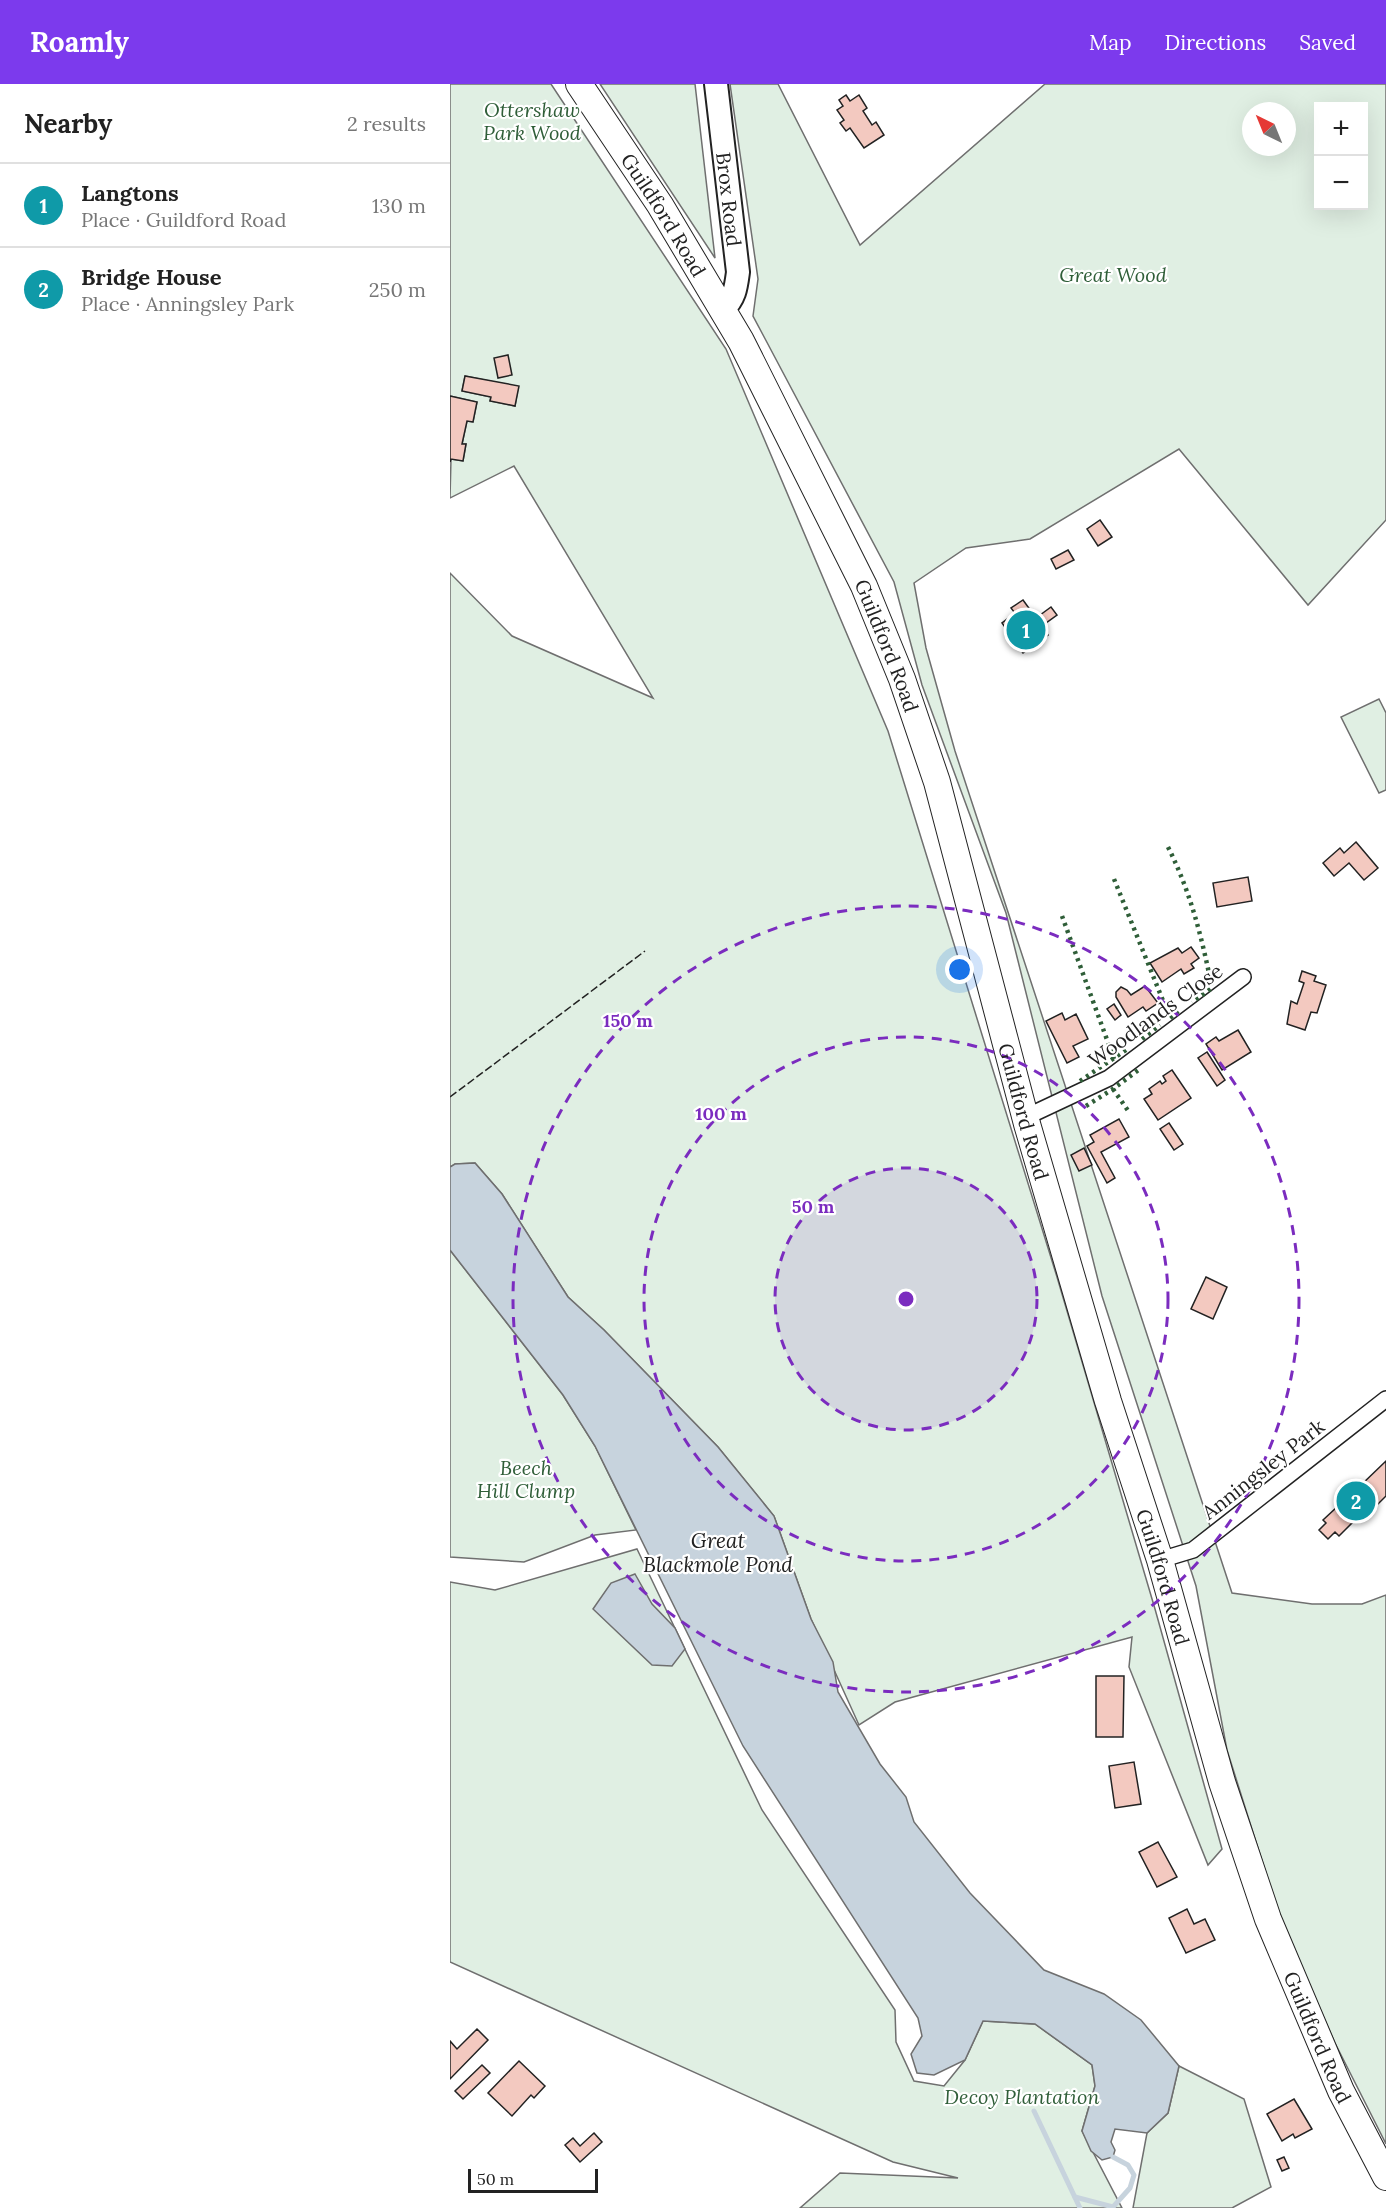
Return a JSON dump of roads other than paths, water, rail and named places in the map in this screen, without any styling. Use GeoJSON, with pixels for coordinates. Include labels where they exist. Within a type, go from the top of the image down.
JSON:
{"type":"FeatureCollection","features":[{"type":"Feature","properties":{"kind":"main road","name":"Guildford Road"},"geometry":{"type":"LineString","coordinates":[[579,84],[660,205],[723,309],[864,586],[902,679],[937,782],[1026,1117],[1108,1401],[1160,1560],[1222,1782],[1268,1919],[1341,2091],[1386,2177]]}},
{"type":"Feature","properties":{"kind":"street","name":"Brox Road"},"geometry":{"type":"LineString","coordinates":[[716,84],[738,272],[735,293],[723,309]]}},
{"type":"Feature","properties":{"kind":"street","name":"Woodlands Close"},"geometry":{"type":"LineString","coordinates":[[1026,1117],[1109,1077],[1243,977]]}},
{"type":"Feature","properties":{"kind":"street","name":"Anningsley Park"},"geometry":{"type":"LineString","coordinates":[[1160,1560],[1193,1550],[1386,1399]]}},
{"type":"Feature","properties":{"kind":"water","name":"Great Blackmole Pond"},"geometry":{"type":"Polygon","coordinates":[[[475,1163],[502,1194],[568,1297],[604,1330],[718,1447],[774,1516],[811,1619],[833,1662],[838,1692],[880,1764],[906,1797],[914,1822],[970,1893],[1044,1970],[1104,1994],[1141,2020],[1179,2066],[1168,2113],[1147,2133],[1115,2129],[1111,2142],[1115,2150],[1113,2157],[1102,2160],[1091,2151],[1082,2131],[1095,2086],[1092,2065],[1035,2024],[983,2021],[965,2060],[934,2075],[917,2073],[911,2054],[922,2036],[918,2018],[743,1746],[595,1446],[563,1395],[450,1250],[450,1167],[455,1164],[475,1163]]]}},
{"type":"Feature","properties":{"kind":"water"},"geometry":{"type":"Polygon","coordinates":[[[635,1574],[652,1604],[675,1628],[685,1649],[672,1666],[652,1665],[593,1609],[611,1583],[635,1574]]]}},
{"type":"Feature","properties":{"kind":"waterway"},"geometry":{"type":"LineString","coordinates":[[1034,2111],[1080,2208]]}},
{"type":"Feature","properties":{"kind":"waterway"},"geometry":{"type":"LineString","coordinates":[[1075,2197],[1113,2207],[1130,2188],[1134,2175],[1128,2165],[1113,2157]]}},
{"type":"Feature","properties":{"kind":"place","name":"Langtons"},"geometry":{"type":"Point","coordinates":[1026,630]}},
{"type":"Feature","properties":{"kind":"place","name":"Bridge House"},"geometry":{"type":"Point","coordinates":[1356,1501]}},
{"type":"Feature","properties":{"kind":"park label","name":"Ottershaw Park Wood"},"geometry":{"type":"Point","coordinates":[532,120]}},
{"type":"Feature","properties":{"kind":"park label","name":"Great Wood"},"geometry":{"type":"Point","coordinates":[1113,274]}},
{"type":"Feature","properties":{"kind":"park label","name":"Beech Hill Clump"},"geometry":{"type":"Point","coordinates":[526,1478]}},
{"type":"Feature","properties":{"kind":"park label","name":"Decoy Plantation"},"geometry":{"type":"Point","coordinates":[1022,2096]}}]}
